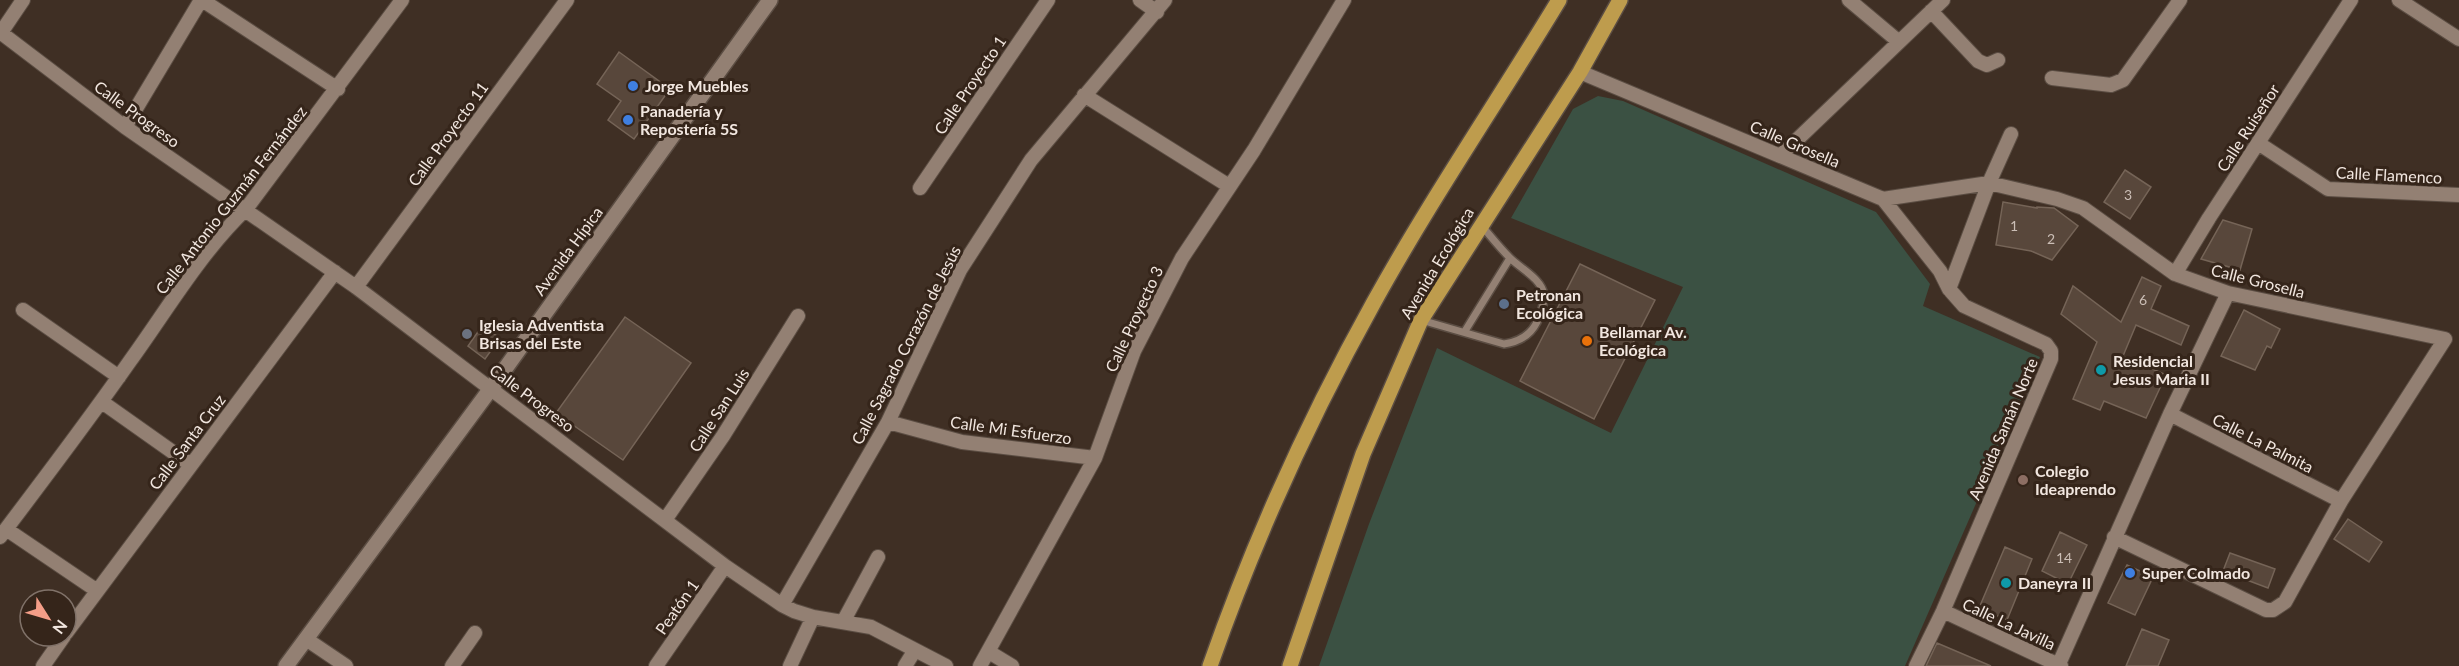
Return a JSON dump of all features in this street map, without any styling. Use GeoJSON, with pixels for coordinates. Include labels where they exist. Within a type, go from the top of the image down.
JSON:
{"type":"FeatureCollection","features":[{"type":"Feature","properties":{"kind":"main road"},"geometry":{"type":"LineString","coordinates":[[1210,666],[1239,584],[1313,416],[1374,302],[1437,195],[1559,0]]}},
{"type":"Feature","properties":{"kind":"main road","name":"Avenida Ecológica"},"geometry":{"type":"LineString","coordinates":[[1290,666],[1363,454],[1421,320],[1580,72],[1620,0]]}},
{"type":"Feature","properties":{"kind":"street"},"geometry":{"type":"LineString","coordinates":[[0,33],[23,0]]}},
{"type":"Feature","properties":{"kind":"street"},"geometry":{"type":"LineString","coordinates":[[125,127],[202,0],[338,89]]}},
{"type":"Feature","properties":{"kind":"street","name":"Calle Antonio Guzmán Fernández"},"geometry":{"type":"LineString","coordinates":[[3,533],[102,402],[206,254],[227,227],[246,209],[338,89],[402,0]]}},
{"type":"Feature","properties":{"kind":"street","name":"Calle Proyecto 11"},"geometry":{"type":"LineString","coordinates":[[356,287],[567,0]]}},
{"type":"Feature","properties":{"kind":"street","name":"Avenida Hípica"},"geometry":{"type":"LineString","coordinates":[[286,666],[492,387],[770,0]]}},
{"type":"Feature","properties":{"kind":"street","name":"Calle Proyecto 1"},"geometry":{"type":"LineString","coordinates":[[920,188],[1048,0]]}},
{"type":"Feature","properties":{"kind":"street"},"geometry":{"type":"LineString","coordinates":[[1140,0],[1161,6]]}},
{"type":"Feature","properties":{"kind":"street","name":"Calle Proyecto 3"},"geometry":{"type":"LineString","coordinates":[[980,666],[1095,458],[1134,351],[1182,258],[1344,0]]}},
{"type":"Feature","properties":{"kind":"street"},"geometry":{"type":"LineString","coordinates":[[1849,0],[1898,41]]}},
{"type":"Feature","properties":{"kind":"street"},"geometry":{"type":"LineString","coordinates":[[1781,155],[1943,0]]}},
{"type":"Feature","properties":{"kind":"street"},"geometry":{"type":"LineString","coordinates":[[2052,78],[2111,86],[2122,80],[2180,0]]}},
{"type":"Feature","properties":{"kind":"street","name":"Calle Ruiseñor"},"geometry":{"type":"LineString","coordinates":[[2175,274],[2351,0]]}},
{"type":"Feature","properties":{"kind":"street"},"geometry":{"type":"LineString","coordinates":[[2399,0],[2459,39]]}},
{"type":"Feature","properties":{"kind":"street","name":"Calle Sagrado Corazón de Jesús"},"geometry":{"type":"LineString","coordinates":[[782,605],[888,422],[960,270],[1031,160],[1161,6]]}},
{"type":"Feature","properties":{"kind":"street"},"geometry":{"type":"LineString","coordinates":[[1931,11],[1978,61],[1987,65],[1998,60]]}},
{"type":"Feature","properties":{"kind":"street","name":"Calle Progreso"},"geometry":{"type":"LineString","coordinates":[[0,33],[125,127],[356,287],[492,387],[725,566],[782,605],[813,617],[871,627],[946,666]]}},
{"type":"Feature","properties":{"kind":"street","name":"Calle Grosella"},"geometry":{"type":"LineString","coordinates":[[1580,72],[1883,199],[1989,183],[2057,199],[2083,208],[2175,274],[2228,293],[2445,339],[2341,501],[2285,602],[2273,610],[2266,610],[2114,537]]}},
{"type":"Feature","properties":{"kind":"street"},"geometry":{"type":"LineString","coordinates":[[1084,95],[1229,186]]}},
{"type":"Feature","properties":{"kind":"street"},"geometry":{"type":"LineString","coordinates":[[1949,289],[1989,183],[2011,134]]}},
{"type":"Feature","properties":{"kind":"street","name":"Calle Flamenco"},"geometry":{"type":"LineString","coordinates":[[2258,143],[2328,189],[2459,195]]}},
{"type":"Feature","properties":{"kind":"street","name":"Avenida Samán Norte"},"geometry":{"type":"LineString","coordinates":[[1883,199],[1940,271],[1949,289],[1964,306],[2046,344],[2051,351],[2051,359],[1943,611],[1916,666]]}},
{"type":"Feature","properties":{"kind":"street","name":"Calle Santa Cruz"},"geometry":{"type":"LineString","coordinates":[[78,616],[335,272]]}},
{"type":"Feature","properties":{"kind":"street"},"geometry":{"type":"LineString","coordinates":[[2059,666],[2114,537],[2228,293]]}},
{"type":"Feature","properties":{"kind":"street"},"geometry":{"type":"LineString","coordinates":[[22,310],[119,377]]}},
{"type":"Feature","properties":{"kind":"street","name":"Calle San Luis"},"geometry":{"type":"LineString","coordinates":[[665,520],[723,436],[798,316]]}},
{"type":"Feature","properties":{"kind":"street"},"geometry":{"type":"LineString","coordinates":[[102,402],[190,465]]}},
{"type":"Feature","properties":{"kind":"street","name":"Calle La Palmita"},"geometry":{"type":"LineString","coordinates":[[2170,414],[2341,501]]}},
{"type":"Feature","properties":{"kind":"street","name":"Calle Mi Esfuerzo"},"geometry":{"type":"LineString","coordinates":[[888,422],[962,442],[1095,458]]}},
{"type":"Feature","properties":{"kind":"street"},"geometry":{"type":"LineString","coordinates":[[3,533],[96,590]]}},
{"type":"Feature","properties":{"kind":"street"},"geometry":{"type":"LineString","coordinates":[[843,622],[878,557]]}},
{"type":"Feature","properties":{"kind":"street","name":"Peatón 1"},"geometry":{"type":"LineString","coordinates":[[656,666],[725,566]]}},
{"type":"Feature","properties":{"kind":"street","name":"Calle La Javilla"},"geometry":{"type":"LineString","coordinates":[[1943,611],[2059,666]]}},
{"type":"Feature","properties":{"kind":"street"},"geometry":{"type":"LineString","coordinates":[[790,666],[813,617]]}},
{"type":"Feature","properties":{"kind":"street"},"geometry":{"type":"LineString","coordinates":[[452,666],[475,633]]}},
{"type":"Feature","properties":{"kind":"street"},"geometry":{"type":"LineString","coordinates":[[306,639],[346,666]]}},
{"type":"Feature","properties":{"kind":"street","name":"Calle Santa Cruz"},"geometry":{"type":"LineString","coordinates":[[43,666],[56,648]]}},
{"type":"Feature","properties":{"kind":"street"},"geometry":{"type":"LineString","coordinates":[[905,666],[915,650]]}},
{"type":"Feature","properties":{"kind":"street"},"geometry":{"type":"LineString","coordinates":[[989,652],[1012,666]]}},
{"type":"Feature","properties":{"kind":"lane"},"geometry":{"type":"LineString","coordinates":[[1421,320],[1504,344],[1516,343],[1534,327],[1542,310],[1544,295],[1540,284],[1510,258],[1480,225]]}},
{"type":"Feature","properties":{"kind":"lane"},"geometry":{"type":"LineString","coordinates":[[1465,331],[1510,258]]}},
{"type":"Feature","properties":{"kind":"green space"},"geometry":{"type":"Polygon","coordinates":[[[1598,96],[1623,101],[1876,212],[1930,284],[1923,306],[2040,357],[1905,666],[1319,666],[1369,524],[1437,348],[1611,433],[1683,287],[1511,218],[1573,109],[1598,96]]]}},
{"type":"Feature","properties":{"kind":"building","name":"Jorge Muebles"},"geometry":{"type":"Polygon","coordinates":[[[619,52],[670,89],[634,139],[608,120],[621,101],[597,84],[619,52]]]}},
{"type":"Feature","properties":{"kind":"building"},"geometry":{"type":"Polygon","coordinates":[[[2125,170],[2151,187],[2130,219],[2104,202],[2125,170]]]}},
{"type":"Feature","properties":{"kind":"building"},"geometry":{"type":"Polygon","coordinates":[[[2003,202],[2037,208],[2054,208],[2078,226],[2052,260],[2031,251],[1996,245],[2003,202]]]}},
{"type":"Feature","properties":{"kind":"building"},"geometry":{"type":"Polygon","coordinates":[[[2223,220],[2252,229],[2240,270],[2201,259],[2223,220]]]}},
{"type":"Feature","properties":{"kind":"building","name":"Bellamar Av. Ecológica"},"geometry":{"type":"Polygon","coordinates":[[[1580,264],[1655,300],[1594,419],[1520,381],[1580,264]]]}},
{"type":"Feature","properties":{"kind":"building"},"geometry":{"type":"Polygon","coordinates":[[[2142,277],[2161,286],[2151,309],[2189,326],[2181,345],[2136,325],[2123,356],[2166,375],[2146,418],[2104,401],[2100,410],[2073,399],[2097,342],[2061,314],[2073,286],[2121,322],[2142,277]]]}},
{"type":"Feature","properties":{"kind":"building"},"geometry":{"type":"Polygon","coordinates":[[[2244,310],[2280,329],[2271,348],[2267,346],[2255,370],[2221,356],[2244,310]]]}},
{"type":"Feature","properties":{"kind":"building"},"geometry":{"type":"Polygon","coordinates":[[[625,317],[691,363],[623,460],[556,413],[625,317]]]}},
{"type":"Feature","properties":{"kind":"building"},"geometry":{"type":"Polygon","coordinates":[[[482,326],[500,338],[485,359],[468,346],[482,326]]]}},
{"type":"Feature","properties":{"kind":"building"},"geometry":{"type":"Polygon","coordinates":[[[2348,519],[2382,542],[2369,562],[2334,539],[2348,519]]]}},
{"type":"Feature","properties":{"kind":"building"},"geometry":{"type":"Polygon","coordinates":[[[2060,532],[2087,545],[2068,584],[2042,571],[2060,532]]]}},
{"type":"Feature","properties":{"kind":"building","name":"Daneyra II"},"geometry":{"type":"Polygon","coordinates":[[[2005,547],[2032,559],[2007,620],[1979,608],[2005,547]]]}},
{"type":"Feature","properties":{"kind":"building"},"geometry":{"type":"Polygon","coordinates":[[[2230,553],[2275,569],[2268,588],[2223,571],[2230,553]]]}},
{"type":"Feature","properties":{"kind":"building"},"geometry":{"type":"Polygon","coordinates":[[[2127,565],[2153,577],[2135,615],[2108,603],[2127,565]]]}},
{"type":"Feature","properties":{"kind":"building"},"geometry":{"type":"Polygon","coordinates":[[[2142,629],[2169,640],[2158,666],[2126,666],[2142,629]]]}},
{"type":"Feature","properties":{"kind":"building"},"geometry":{"type":"Polygon","coordinates":[[[1937,643],[1991,666],[1926,666],[1937,643]]]}},
{"type":"Feature","properties":{"kind":"place","name":"Jorge Muebles"},"geometry":{"type":"Point","coordinates":[633,86]}},
{"type":"Feature","properties":{"kind":"place","name":"Panadería y Repostería 5S"},"geometry":{"type":"Point","coordinates":[628,120]}},
{"type":"Feature","properties":{"kind":"place","name":"Petronan Ecológica"},"geometry":{"type":"Point","coordinates":[1504,304]}},
{"type":"Feature","properties":{"kind":"place","name":"Iglesia Adventista Brisas del Este"},"geometry":{"type":"Point","coordinates":[467,334]}},
{"type":"Feature","properties":{"kind":"place","name":"Bellamar Av. Ecológica"},"geometry":{"type":"Point","coordinates":[1587,341]}},
{"type":"Feature","properties":{"kind":"place","name":"Residencial Jesus Maria II"},"geometry":{"type":"Point","coordinates":[2101,370]}},
{"type":"Feature","properties":{"kind":"place","name":"Colegio Ideaprendo"},"geometry":{"type":"Point","coordinates":[2023,480]}},
{"type":"Feature","properties":{"kind":"place","name":"Super Colmado"},"geometry":{"type":"Point","coordinates":[2130,573]}},
{"type":"Feature","properties":{"kind":"place","name":"Daneyra II"},"geometry":{"type":"Point","coordinates":[2006,583]}}]}
